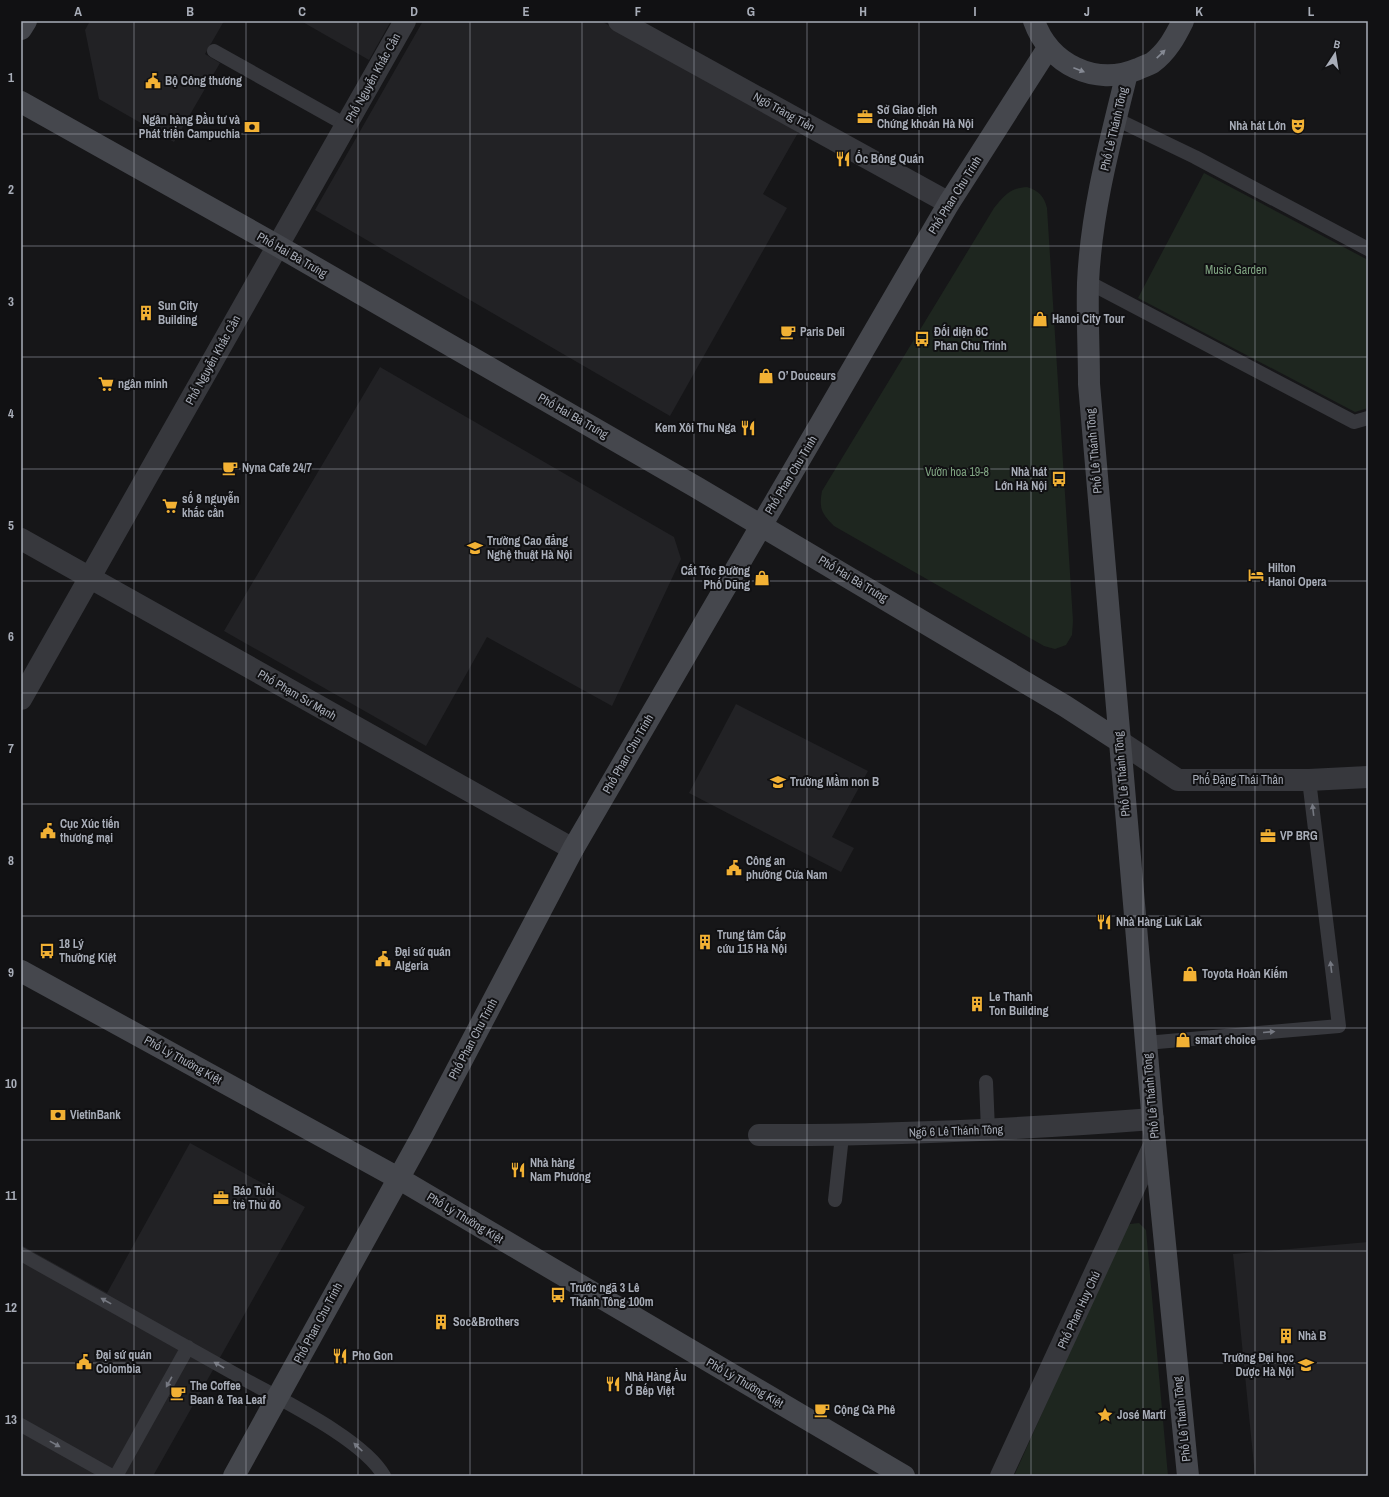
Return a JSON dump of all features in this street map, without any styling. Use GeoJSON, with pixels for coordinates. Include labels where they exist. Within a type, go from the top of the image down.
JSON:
{"type":"FeatureCollection","features":[{"type":"Feature","properties":{"kind":"street"},"geometry":{"type":"LineString","coordinates":[[21,29],[26,21]]}},
{"type":"Feature","properties":{"kind":"street","name":"Phố Nguyễn Khắc Cần"},"geometry":{"type":"LineString","coordinates":[[21,700],[405,21]]}},
{"type":"Feature","properties":{"kind":"street","name":"Ngõ Tràng Tiền"},"geometry":{"type":"LineString","coordinates":[[619,21],[949,203]]}},
{"type":"Feature","properties":{"kind":"street"},"geometry":{"type":"LineString","coordinates":[[1034,21],[1038,32],[1048,48],[1060,60],[1070,66],[1092,74],[1110,76],[1127,74],[1151,63],[1171,45],[1183,21]]}},
{"type":"Feature","properties":{"kind":"street","name":"Phố Phan Chu Trinh"},"geometry":{"type":"LineString","coordinates":[[234,1476],[398,1178],[573,849],[949,203],[1048,48]]}},
{"type":"Feature","properties":{"kind":"street","name":"Phố Lê Thánh Tông"},"geometry":{"type":"LineString","coordinates":[[1127,74],[1116,119],[1095,222],[1088,282],[1089,384],[1155,1143],[1188,1476]]}},
{"type":"Feature","properties":{"kind":"street","name":"Phố Hai Bà Trưng"},"geometry":{"type":"LineString","coordinates":[[21,102],[278,246],[761,526],[1044,694],[1119,741]]}},
{"type":"Feature","properties":{"kind":"street","name":"Phố Phạm Sư Mạnh"},"geometry":{"type":"LineString","coordinates":[[21,539],[573,849]]}},
{"type":"Feature","properties":{"kind":"street","name":"Phố Đặng Thái Thân"},"geometry":{"type":"LineString","coordinates":[[1119,741],[1178,780],[1309,780],[1368,777]]}},
{"type":"Feature","properties":{"kind":"street","name":"Phố Lý Thường Kiệt"},"geometry":{"type":"LineString","coordinates":[[21,971],[398,1178],[904,1476]]}},
{"type":"Feature","properties":{"kind":"street","name":"Ngõ 6 Lê Thánh Tông"},"geometry":{"type":"LineString","coordinates":[[759,1135],[842,1136],[988,1130],[1153,1119]]}},
{"type":"Feature","properties":{"kind":"street","name":"Phố Phan Huy Chú"},"geometry":{"type":"LineString","coordinates":[[1002,1476],[1155,1143]]}},
{"type":"Feature","properties":{"kind":"lane"},"geometry":{"type":"LineString","coordinates":[[214,51],[346,125]]}},
{"type":"Feature","properties":{"kind":"lane"},"geometry":{"type":"LineString","coordinates":[[1116,119],[1195,156],[1368,249]]}},
{"type":"Feature","properties":{"kind":"lane"},"geometry":{"type":"LineString","coordinates":[[1088,282],[1354,422],[1368,418]]}},
{"type":"Feature","properties":{"kind":"lane"},"geometry":{"type":"LineString","coordinates":[[1146,1043],[1338,1026],[1309,780]]}},
{"type":"Feature","properties":{"kind":"lane"},"geometry":{"type":"LineString","coordinates":[[986,1082],[988,1130]]}},
{"type":"Feature","properties":{"kind":"lane"},"geometry":{"type":"LineString","coordinates":[[835,1200],[842,1136]]}},
{"type":"Feature","properties":{"kind":"lane"},"geometry":{"type":"LineString","coordinates":[[21,1254],[278,1398],[353,1443],[379,1468],[384,1476]]}},
{"type":"Feature","properties":{"kind":"lane"},"geometry":{"type":"LineString","coordinates":[[116,1476],[188,1348]]}},
{"type":"Feature","properties":{"kind":"lane"},"geometry":{"type":"LineString","coordinates":[[21,1425],[112,1476]]}},
{"type":"Feature","properties":{"kind":"shaded area","name":"Bộ Công thương"},"geometry":{"type":"Polygon","coordinates":[[[90,21],[224,21],[205,54],[220,63],[174,142],[99,99],[85,30],[90,21]]]}},
{"type":"Feature","properties":{"kind":"shaded area"},"geometry":{"type":"Polygon","coordinates":[[[301,21],[391,21],[369,60],[301,21]]]}},
{"type":"Feature","properties":{"kind":"shaded area"},"geometry":{"type":"Polygon","coordinates":[[[423,21],[601,21],[799,131],[763,194],[787,208],[670,416],[315,210],[423,21]]]}},
{"type":"Feature","properties":{"kind":"shaded area","name":"Trường Cao đẳng Nghệ thuật Hà Nội"},"geometry":{"type":"Polygon","coordinates":[[[380,367],[674,537],[681,559],[612,706],[487,637],[426,746],[224,631],[380,367]]]}},
{"type":"Feature","properties":{"kind":"shaded area","name":"Trường Mầm non B"},"geometry":{"type":"Polygon","coordinates":[[[736,704],[868,771],[832,837],[854,848],[841,872],[689,793],[736,704]]]}},
{"type":"Feature","properties":{"kind":"shaded area"},"geometry":{"type":"Polygon","coordinates":[[[190,1143],[305,1207],[153,1476],[21,1476],[21,1245],[107,1293],[190,1143]]]}},
{"type":"Feature","properties":{"kind":"shaded area","name":"Trường Đại học Dược Hà Nội"},"geometry":{"type":"Polygon","coordinates":[[[1368,1242],[1368,1476],[1255,1476],[1233,1254],[1368,1242]]]}},
{"type":"Feature","properties":{"kind":"green space","name":"Music Garden"},"geometry":{"type":"Polygon","coordinates":[[[1204,173],[1368,260],[1368,408],[1355,412],[1138,298],[1204,173]]]}},
{"type":"Feature","properties":{"kind":"green space","name":"Vườn hoa 19-8"},"geometry":{"type":"Polygon","coordinates":[[[1027,187],[1040,194],[1047,208],[1073,621],[1072,635],[1066,645],[1055,649],[1044,646],[834,526],[824,514],[821,506],[822,491],[994,208],[1008,193],[1016,189],[1027,187]]]}},
{"type":"Feature","properties":{"kind":"green space"},"geometry":{"type":"Polygon","coordinates":[[[1139,1223],[1146,1230],[1168,1476],[1014,1476],[1123,1232],[1130,1224],[1139,1223]]]}},
{"type":"Feature","properties":{"kind":"place","name":"Bộ Công thương"},"geometry":{"type":"Point","coordinates":[153,81]}},
{"type":"Feature","properties":{"kind":"place","name":"Sở Giao dịch Chứng khoán Hà Nội"},"geometry":{"type":"Point","coordinates":[865,117]}},
{"type":"Feature","properties":{"kind":"place","name":"Nhà hát Lớn"},"geometry":{"type":"Point","coordinates":[1298,126]}},
{"type":"Feature","properties":{"kind":"place","name":"Ngân hàng Đầu tư và Phát triển Campuchia"},"geometry":{"type":"Point","coordinates":[252,127]}},
{"type":"Feature","properties":{"kind":"place","name":"Ốc Bông Quán"},"geometry":{"type":"Point","coordinates":[843,159]}},
{"type":"Feature","properties":{"kind":"place","name":"Sun City Building"},"geometry":{"type":"Point","coordinates":[146,313]}},
{"type":"Feature","properties":{"kind":"place","name":"Hanoi City Tour"},"geometry":{"type":"Point","coordinates":[1040,319]}},
{"type":"Feature","properties":{"kind":"place","name":"Paris Deli"},"geometry":{"type":"Point","coordinates":[788,332]}},
{"type":"Feature","properties":{"kind":"place","name":"Đối diện 6C Phan Chu Trinh"},"geometry":{"type":"Point","coordinates":[922,339]}},
{"type":"Feature","properties":{"kind":"place","name":"O’ Douceurs"},"geometry":{"type":"Point","coordinates":[766,376]}},
{"type":"Feature","properties":{"kind":"place","name":"ngân minh"},"geometry":{"type":"Point","coordinates":[106,384]}},
{"type":"Feature","properties":{"kind":"place","name":"Kem Xôi Thu Nga"},"geometry":{"type":"Point","coordinates":[748,428]}},
{"type":"Feature","properties":{"kind":"place","name":"Nyna Cafe 24/7"},"geometry":{"type":"Point","coordinates":[230,468]}},
{"type":"Feature","properties":{"kind":"place","name":"Nhà hát Lớn Hà Nội"},"geometry":{"type":"Point","coordinates":[1059,479]}},
{"type":"Feature","properties":{"kind":"place","name":"số 8 nguyễn khắc cần"},"geometry":{"type":"Point","coordinates":[170,506]}},
{"type":"Feature","properties":{"kind":"place","name":"Trường Cao đẳng Nghệ thuật Hà Nội"},"geometry":{"type":"Point","coordinates":[475,548]}},
{"type":"Feature","properties":{"kind":"place","name":"Hilton Hanoi Opera"},"geometry":{"type":"Point","coordinates":[1256,575]}},
{"type":"Feature","properties":{"kind":"place","name":"Cắt Tóc Đường Phố Dũng"},"geometry":{"type":"Point","coordinates":[762,578]}},
{"type":"Feature","properties":{"kind":"place","name":"Trường Mầm non B"},"geometry":{"type":"Point","coordinates":[778,782]}},
{"type":"Feature","properties":{"kind":"place","name":"Cục Xúc tiến thương mại"},"geometry":{"type":"Point","coordinates":[48,831]}},
{"type":"Feature","properties":{"kind":"place","name":"VP BRG"},"geometry":{"type":"Point","coordinates":[1268,836]}},
{"type":"Feature","properties":{"kind":"place","name":"Công an phường Cửa Nam"},"geometry":{"type":"Point","coordinates":[734,868]}},
{"type":"Feature","properties":{"kind":"place","name":"Nhà Hàng Luk Lak"},"geometry":{"type":"Point","coordinates":[1104,922]}},
{"type":"Feature","properties":{"kind":"place","name":"Trung tâm Cấp cứu 115 Hà Nội"},"geometry":{"type":"Point","coordinates":[705,942]}},
{"type":"Feature","properties":{"kind":"place","name":"18 Lý Thường Kiệt"},"geometry":{"type":"Point","coordinates":[47,951]}},
{"type":"Feature","properties":{"kind":"place","name":"Đại sứ quán Algeria"},"geometry":{"type":"Point","coordinates":[383,959]}},
{"type":"Feature","properties":{"kind":"place","name":"Toyota Hoàn Kiếm"},"geometry":{"type":"Point","coordinates":[1190,974]}},
{"type":"Feature","properties":{"kind":"place","name":"Le Thanh Ton Building"},"geometry":{"type":"Point","coordinates":[977,1004]}},
{"type":"Feature","properties":{"kind":"place","name":"smart choice"},"geometry":{"type":"Point","coordinates":[1183,1040]}},
{"type":"Feature","properties":{"kind":"place","name":"VietinBank"},"geometry":{"type":"Point","coordinates":[58,1115]}},
{"type":"Feature","properties":{"kind":"place","name":"Nhà hàng Nam Phương"},"geometry":{"type":"Point","coordinates":[518,1170]}},
{"type":"Feature","properties":{"kind":"place","name":"Báo Tuổi trẻ Thủ đô"},"geometry":{"type":"Point","coordinates":[221,1198]}},
{"type":"Feature","properties":{"kind":"place","name":"Trước ngã 3 Lê Thánh Tông 100m"},"geometry":{"type":"Point","coordinates":[558,1295]}},
{"type":"Feature","properties":{"kind":"place","name":"Soc&Brothers"},"geometry":{"type":"Point","coordinates":[441,1322]}},
{"type":"Feature","properties":{"kind":"place","name":"Nhà B"},"geometry":{"type":"Point","coordinates":[1286,1336]}},
{"type":"Feature","properties":{"kind":"place","name":"Pho Gon"},"geometry":{"type":"Point","coordinates":[340,1356]}},
{"type":"Feature","properties":{"kind":"place","name":"Đại sứ quán Colombia"},"geometry":{"type":"Point","coordinates":[84,1362]}},
{"type":"Feature","properties":{"kind":"place","name":"Trường Đại học Dược Hà Nội"},"geometry":{"type":"Point","coordinates":[1306,1365]}},
{"type":"Feature","properties":{"kind":"place","name":"Nhà Hàng Ầu Ơ Bếp Việt"},"geometry":{"type":"Point","coordinates":[613,1384]}},
{"type":"Feature","properties":{"kind":"place","name":"The Coffee Bean & Tea Leaf"},"geometry":{"type":"Point","coordinates":[178,1393]}},
{"type":"Feature","properties":{"kind":"place","name":"Cộng Cà Phê"},"geometry":{"type":"Point","coordinates":[822,1410]}},
{"type":"Feature","properties":{"kind":"place","name":"José Martí"},"geometry":{"type":"Point","coordinates":[1105,1415]}}]}
